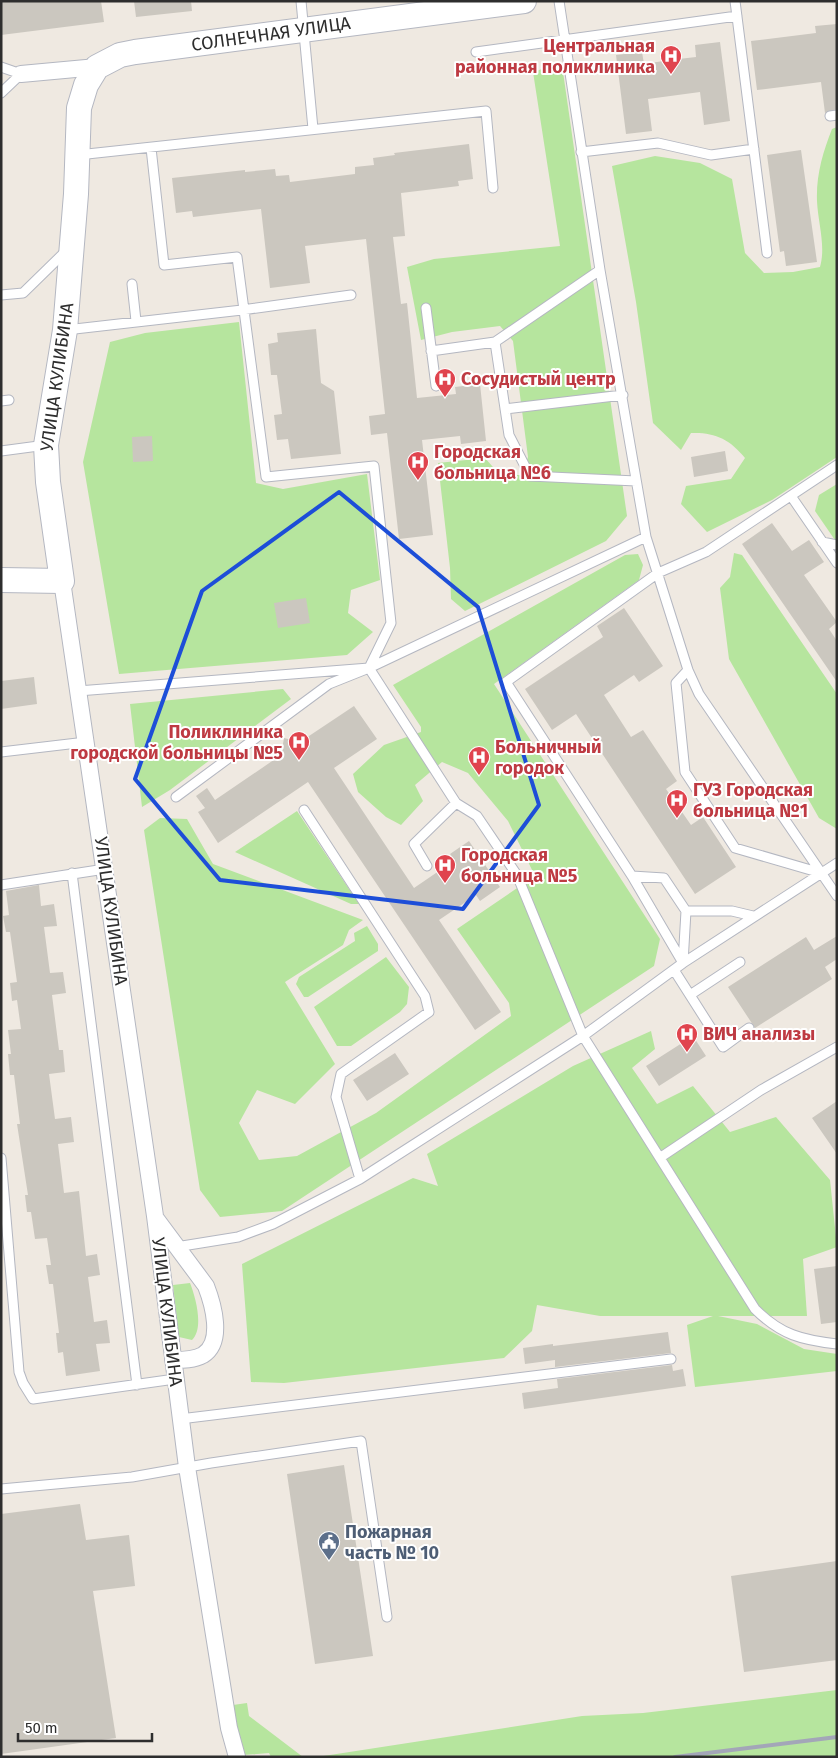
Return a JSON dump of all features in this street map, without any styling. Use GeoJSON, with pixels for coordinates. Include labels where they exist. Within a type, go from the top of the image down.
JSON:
{"type":"FeatureCollection","features":[{"type":"Feature","properties":{"kind":"street","name":"СОЛНЕЧНАЯ УЛИЦА"},"geometry":{"type":"LineString","coordinates":[[22,74],[97,67],[120,55],[135,52],[524,1]]}},
{"type":"Feature","properties":{"kind":"street","name":"УЛИЦА КУЛИБИНА"},"geometry":{"type":"LineString","coordinates":[[97,67],[86,84],[79,108],[73,243],[65,330],[46,445],[48,482],[154,1216],[186,1467],[229,1728],[236,1757]]}},
{"type":"Feature","properties":{"kind":"street"},"geometry":{"type":"LineString","coordinates":[[1,580],[62,581]]}},
{"type":"Feature","properties":{"kind":"street"},"geometry":{"type":"LineString","coordinates":[[154,1216],[206,1286],[212,1309],[215,1339],[205,1354],[191,1359],[173,1360]]}},
{"type":"Feature","properties":{"kind":"lane"},"geometry":{"type":"LineString","coordinates":[[301,1],[313,129]]}},
{"type":"Feature","properties":{"kind":"lane"},"geometry":{"type":"LineString","coordinates":[[559,1],[600,270],[646,537],[688,670],[699,694],[837,896]]}},
{"type":"Feature","properties":{"kind":"lane"},"geometry":{"type":"LineString","coordinates":[[735,1],[767,253]]}},
{"type":"Feature","properties":{"kind":"lane"},"geometry":{"type":"LineString","coordinates":[[476,52],[737,16]]}},
{"type":"Feature","properties":{"kind":"lane"},"geometry":{"type":"LineString","coordinates":[[1,67],[22,74],[1,93]]}},
{"type":"Feature","properties":{"kind":"lane"},"geometry":{"type":"LineString","coordinates":[[76,155],[486,111],[493,188]]}},
{"type":"Feature","properties":{"kind":"lane"},"geometry":{"type":"LineString","coordinates":[[581,152],[658,143],[711,155],[754,149]]}},
{"type":"Feature","properties":{"kind":"lane"},"geometry":{"type":"LineString","coordinates":[[151,148],[164,265],[237,257],[242,310],[266,477],[374,466],[391,623],[369,668]]}},
{"type":"Feature","properties":{"kind":"lane"},"geometry":{"type":"LineString","coordinates":[[1,295],[23,293],[73,243]]}},
{"type":"Feature","properties":{"kind":"lane"},"geometry":{"type":"LineString","coordinates":[[431,351],[495,342],[600,270]]}},
{"type":"Feature","properties":{"kind":"lane"},"geometry":{"type":"LineString","coordinates":[[132,284],[136,322]]}},
{"type":"Feature","properties":{"kind":"lane"},"geometry":{"type":"LineString","coordinates":[[65,330],[242,310],[351,295]]}},
{"type":"Feature","properties":{"kind":"lane"},"geometry":{"type":"LineString","coordinates":[[426,308],[436,386]]}},
{"type":"Feature","properties":{"kind":"lane"},"geometry":{"type":"LineString","coordinates":[[495,342],[509,435],[530,476],[636,481]]}},
{"type":"Feature","properties":{"kind":"lane"},"geometry":{"type":"LineString","coordinates":[[505,408],[622,395]]}},
{"type":"Feature","properties":{"kind":"lane"},"geometry":{"type":"LineString","coordinates":[[1,451],[46,445]]}},
{"type":"Feature","properties":{"kind":"lane"},"geometry":{"type":"LineString","coordinates":[[683,963],[632,876],[506,682],[658,573],[706,552],[837,465]]}},
{"type":"Feature","properties":{"kind":"lane"},"geometry":{"type":"LineString","coordinates":[[791,496],[837,564]]}},
{"type":"Feature","properties":{"kind":"lane"},"geometry":{"type":"LineString","coordinates":[[176,797],[330,684],[369,668],[646,537]]}},
{"type":"Feature","properties":{"kind":"lane"},"geometry":{"type":"LineString","coordinates":[[822,542],[837,545]]}},
{"type":"Feature","properties":{"kind":"lane"},"geometry":{"type":"LineString","coordinates":[[78,690],[369,668]]}},
{"type":"Feature","properties":{"kind":"lane"},"geometry":{"type":"LineString","coordinates":[[369,668],[456,803],[477,816],[517,875],[583,1036],[755,1309],[780,1330],[797,1338],[837,1344]]}},
{"type":"Feature","properties":{"kind":"lane"},"geometry":{"type":"LineString","coordinates":[[688,670],[676,683],[685,772],[735,848],[822,874]]}},
{"type":"Feature","properties":{"kind":"lane"},"geometry":{"type":"LineString","coordinates":[[1,752],[86,742]]}},
{"type":"Feature","properties":{"kind":"lane"},"geometry":{"type":"LineString","coordinates":[[427,866],[414,844],[456,803]]}},
{"type":"Feature","properties":{"kind":"lane"},"geometry":{"type":"LineString","coordinates":[[304,810],[425,996],[429,1012],[341,1074],[336,1097],[360,1179]]}},
{"type":"Feature","properties":{"kind":"lane"},"geometry":{"type":"LineString","coordinates":[[176,1246],[238,1237],[273,1224],[360,1179],[583,1036],[683,963],[837,863]]}},
{"type":"Feature","properties":{"kind":"lane"},"geometry":{"type":"LineString","coordinates":[[1,885],[105,869]]}},
{"type":"Feature","properties":{"kind":"lane"},"geometry":{"type":"LineString","coordinates":[[72,873],[137,1385]]}},
{"type":"Feature","properties":{"kind":"lane"},"geometry":{"type":"LineString","coordinates":[[632,876],[664,878],[686,911],[683,963]]}},
{"type":"Feature","properties":{"kind":"lane"},"geometry":{"type":"LineString","coordinates":[[686,911],[732,911],[753,916]]}},
{"type":"Feature","properties":{"kind":"lane"},"geometry":{"type":"LineString","coordinates":[[690,995],[740,962]]}},
{"type":"Feature","properties":{"kind":"lane"},"geometry":{"type":"LineString","coordinates":[[674,970],[723,1047],[749,1028]]}},
{"type":"Feature","properties":{"kind":"lane"},"geometry":{"type":"LineString","coordinates":[[661,1158],[761,1090],[837,1047]]}},
{"type":"Feature","properties":{"kind":"lane"},"geometry":{"type":"LineString","coordinates":[[1,1158],[19,1372],[23,1383],[33,1399],[176,1379]]}},
{"type":"Feature","properties":{"kind":"lane"},"geometry":{"type":"LineString","coordinates":[[180,1419],[671,1359]]}},
{"type":"Feature","properties":{"kind":"lane"},"geometry":{"type":"LineString","coordinates":[[1,1489],[132,1477],[186,1467],[362,1441],[387,1617]]}},
{"type":"Feature","properties":{"kind":"highlighted area"},"geometry":{"type":"Polygon","coordinates":[[[339,492],[478,607],[539,805],[463,909],[220,880],[135,779],[202,591],[339,492]]]}},
{"type":"Feature","properties":{"kind":"green space"},"geometry":{"type":"Polygon","coordinates":[[[542,69],[563,72],[627,516],[606,541],[465,611],[451,599],[450,568],[438,463],[485,458],[500,475],[522,475],[528,457],[513,341],[500,326],[452,332],[421,340],[407,267],[434,259],[560,246],[533,72],[542,69]]]}},
{"type":"Feature","properties":{"kind":"green space"},"geometry":{"type":"Polygon","coordinates":[[[837,127],[837,457],[772,500],[707,532],[681,504],[686,486],[731,479],[745,458],[727,441],[714,435],[699,433],[691,433],[681,450],[653,423],[636,302],[612,166],[655,156],[700,163],[732,179],[745,253],[764,273],[793,272],[820,267],[822,251],[817,201],[818,182],[823,155],[832,129],[837,127]]]}},
{"type":"Feature","properties":{"kind":"green space"},"geometry":{"type":"Polygon","coordinates":[[[239,322],[256,483],[283,489],[367,474],[380,580],[351,590],[348,613],[373,632],[347,655],[119,674],[83,462],[110,342],[145,333],[239,322]]]}},
{"type":"Feature","properties":{"kind":"green space"},"geometry":{"type":"Polygon","coordinates":[[[837,484],[837,543],[815,511],[819,495],[837,484]]]}},
{"type":"Feature","properties":{"kind":"green space"},"geometry":{"type":"Polygon","coordinates":[[[734,553],[742,555],[837,694],[837,829],[819,818],[729,659],[720,588],[730,577],[734,553]]]}},
{"type":"Feature","properties":{"kind":"green space"},"geometry":{"type":"Polygon","coordinates":[[[638,554],[643,565],[639,580],[494,684],[660,939],[654,966],[282,1211],[220,1217],[200,1190],[144,830],[160,818],[187,819],[213,864],[363,920],[349,930],[343,945],[285,982],[335,1064],[295,1104],[257,1090],[239,1123],[259,1160],[297,1156],[376,1113],[511,1016],[509,1003],[457,929],[535,876],[508,821],[468,773],[442,762],[415,785],[423,801],[401,825],[386,817],[358,792],[353,774],[384,745],[421,732],[421,727],[393,685],[625,555],[638,554]]]}},
{"type":"Feature","properties":{"kind":"green space"},"geometry":{"type":"Polygon","coordinates":[[[283,689],[291,699],[170,790],[142,807],[130,704],[283,689]]]}},
{"type":"Feature","properties":{"kind":"green space"},"geometry":{"type":"Polygon","coordinates":[[[297,811],[359,904],[351,904],[235,852],[297,811]]]}},
{"type":"Feature","properties":{"kind":"green space"},"geometry":{"type":"Polygon","coordinates":[[[367,926],[378,944],[378,951],[308,997],[304,997],[296,984],[299,977],[355,941],[354,933],[367,926]]]}},
{"type":"Feature","properties":{"kind":"green space"},"geometry":{"type":"Polygon","coordinates":[[[386,957],[409,987],[407,1004],[400,1012],[351,1046],[337,1046],[314,1007],[386,957]]]}},
{"type":"Feature","properties":{"kind":"green space"},"geometry":{"type":"Polygon","coordinates":[[[651,1031],[655,1049],[632,1068],[657,1104],[693,1086],[730,1132],[776,1117],[830,1180],[837,1247],[803,1259],[807,1316],[718,1316],[757,1324],[804,1349],[837,1354],[837,1371],[695,1387],[687,1325],[713,1316],[600,1316],[537,1305],[532,1331],[504,1358],[284,1383],[251,1382],[242,1264],[413,1178],[438,1186],[427,1154],[573,1066],[651,1031]]]}},
{"type":"Feature","properties":{"kind":"green space"},"geometry":{"type":"Polygon","coordinates":[[[190,1283],[198,1313],[198,1329],[192,1340],[179,1337],[173,1285],[190,1283]]]}},
{"type":"Feature","properties":{"kind":"green space"},"geometry":{"type":"Polygon","coordinates":[[[837,1690],[837,1757],[317,1757],[582,1716],[643,1713],[837,1690]]]}},
{"type":"Feature","properties":{"kind":"green space"},"geometry":{"type":"Polygon","coordinates":[[[247,1703],[249,1716],[303,1757],[271,1757],[269,1753],[243,1755],[230,1710],[233,1705],[247,1703]]]}},
{"type":"Feature","properties":{"kind":"building"},"geometry":{"type":"Polygon","coordinates":[[[101,1],[104,22],[1,35],[1,2],[101,1]]]}},
{"type":"Feature","properties":{"kind":"building"},"geometry":{"type":"Polygon","coordinates":[[[134,1],[191,1],[192,11],[136,17],[134,1]]]}},
{"type":"Feature","properties":{"kind":"building"},"geometry":{"type":"Polygon","coordinates":[[[837,24],[837,109],[825,113],[821,82],[757,90],[751,41],[816,33],[815,26],[837,24]]]}},
{"type":"Feature","properties":{"kind":"building"},"geometry":{"type":"Polygon","coordinates":[[[720,42],[730,121],[704,125],[700,92],[648,99],[652,131],[626,134],[616,55],[642,52],[644,64],[696,57],[695,45],[720,42]]]}},
{"type":"Feature","properties":{"kind":"building"},"geometry":{"type":"Polygon","coordinates":[[[469,144],[473,179],[458,181],[459,186],[401,193],[405,236],[393,237],[401,304],[407,303],[417,398],[456,394],[455,387],[480,384],[486,441],[461,444],[460,436],[422,440],[433,535],[399,539],[387,433],[371,435],[369,416],[385,414],[366,239],[305,246],[310,283],[270,288],[261,209],[193,217],[192,211],[176,213],[172,178],[245,170],[245,172],[275,169],[276,176],[289,175],[290,182],[355,174],[355,167],[374,165],[373,158],[395,155],[394,153],[469,144]]]}},
{"type":"Feature","properties":{"kind":"building"},"geometry":{"type":"Polygon","coordinates":[[[801,150],[817,262],[786,266],[784,251],[780,252],[767,155],[801,150]]]}},
{"type":"Feature","properties":{"kind":"building"},"geometry":{"type":"Polygon","coordinates":[[[316,329],[321,383],[334,391],[341,454],[291,459],[288,439],[277,440],[274,415],[282,414],[277,375],[271,375],[268,344],[278,342],[277,333],[316,329]]]}},
{"type":"Feature","properties":{"kind":"building"},"geometry":{"type":"Polygon","coordinates":[[[152,436],[153,461],[133,462],[132,437],[152,436]]]}},
{"type":"Feature","properties":{"kind":"building"},"geometry":{"type":"Polygon","coordinates":[[[725,451],[728,471],[694,477],[691,457],[725,451]]]}},
{"type":"Feature","properties":{"kind":"building"},"geometry":{"type":"Polygon","coordinates":[[[772,523],[792,551],[809,540],[824,562],[804,575],[837,622],[829,629],[837,641],[837,682],[742,544],[772,523]]]}},
{"type":"Feature","properties":{"kind":"building"},"geometry":{"type":"Polygon","coordinates":[[[306,598],[310,623],[278,628],[274,603],[306,598]]]}},
{"type":"Feature","properties":{"kind":"building"},"geometry":{"type":"Polygon","coordinates":[[[624,608],[663,666],[639,682],[634,675],[604,695],[631,737],[643,730],[677,781],[666,789],[691,825],[703,817],[736,867],[695,894],[576,714],[552,730],[525,689],[603,637],[597,626],[624,608]]]}},
{"type":"Feature","properties":{"kind":"building"},"geometry":{"type":"Polygon","coordinates":[[[34,677],[37,704],[1,709],[1,681],[34,677]]]}},
{"type":"Feature","properties":{"kind":"building"},"geometry":{"type":"Polygon","coordinates":[[[354,706],[377,739],[334,768],[414,888],[455,860],[450,854],[469,841],[500,887],[480,901],[476,895],[439,920],[501,1012],[475,1030],[308,782],[218,843],[198,812],[205,808],[196,796],[207,788],[215,800],[281,755],[284,738],[300,742],[354,706]]]}},
{"type":"Feature","properties":{"kind":"building"},"geometry":{"type":"Polygon","coordinates":[[[39,885],[41,906],[54,904],[57,926],[44,927],[50,973],[63,972],[66,993],[52,995],[59,1050],[63,1050],[65,1072],[49,1074],[55,1119],[71,1117],[74,1142],[58,1144],[64,1193],[79,1191],[86,1256],[97,1254],[100,1275],[88,1277],[94,1322],[107,1320],[110,1343],[96,1344],[100,1371],[66,1376],[63,1352],[58,1353],[56,1333],[59,1333],[53,1284],[49,1284],[46,1265],[51,1265],[47,1238],[35,1239],[31,1212],[27,1212],[25,1195],[28,1195],[17,1124],[20,1124],[14,1075],[10,1075],[8,1054],[11,1054],[8,1030],[21,1029],[17,1000],[12,1001],[10,983],[17,982],[10,932],[6,932],[3,916],[9,915],[6,891],[39,885]]]}},
{"type":"Feature","properties":{"kind":"building"},"geometry":{"type":"Polygon","coordinates":[[[837,936],[837,959],[825,967],[832,979],[755,1028],[728,987],[806,937],[814,950],[837,936]]]}},
{"type":"Feature","properties":{"kind":"building"},"geometry":{"type":"Polygon","coordinates":[[[693,1036],[706,1056],[659,1086],[646,1066],[693,1036]]]}},
{"type":"Feature","properties":{"kind":"building"},"geometry":{"type":"Polygon","coordinates":[[[395,1053],[409,1074],[367,1101],[353,1080],[395,1053]]]}},
{"type":"Feature","properties":{"kind":"building"},"geometry":{"type":"Polygon","coordinates":[[[837,1101],[837,1154],[812,1118],[837,1101]]]}},
{"type":"Feature","properties":{"kind":"building"},"geometry":{"type":"Polygon","coordinates":[[[837,1266],[837,1322],[821,1324],[814,1269],[837,1266]]]}},
{"type":"Feature","properties":{"kind":"building"},"geometry":{"type":"Polygon","coordinates":[[[668,1332],[671,1353],[555,1367],[555,1360],[525,1364],[523,1348],[668,1332]]]}},
{"type":"Feature","properties":{"kind":"building"},"geometry":{"type":"Polygon","coordinates":[[[672,1365],[673,1371],[683,1369],[686,1386],[524,1409],[522,1393],[558,1388],[557,1379],[672,1365]]]}},
{"type":"Feature","properties":{"kind":"building","name":"Пожарная часть № 10"},"geometry":{"type":"Polygon","coordinates":[[[344,1465],[373,1656],[315,1664],[287,1474],[344,1465]]]}},
{"type":"Feature","properties":{"kind":"building"},"geometry":{"type":"Polygon","coordinates":[[[80,1504],[86,1540],[129,1535],[135,1586],[93,1591],[116,1738],[1,1754],[1,1514],[80,1504]]]}},
{"type":"Feature","properties":{"kind":"building"},"geometry":{"type":"Polygon","coordinates":[[[837,1561],[837,1660],[744,1672],[731,1576],[837,1561]]]}},
{"type":"Feature","properties":{"kind":"railway"},"geometry":{"type":"LineString","coordinates":[[675,1757],[837,1737]]}},
{"type":"Feature","properties":{"kind":"place","name":"Центральная районная поликлиника"},"geometry":{"type":"Point","coordinates":[671,75]}},
{"type":"Feature","properties":{"kind":"place","name":"Сосудистый центр"},"geometry":{"type":"Point","coordinates":[445,398]}},
{"type":"Feature","properties":{"kind":"place","name":"Городская больница №6"},"geometry":{"type":"Point","coordinates":[418,481]}},
{"type":"Feature","properties":{"kind":"place","name":"Поликлиника городской больницы №5"},"geometry":{"type":"Point","coordinates":[299,761]}},
{"type":"Feature","properties":{"kind":"place","name":"Больничный городок"},"geometry":{"type":"Point","coordinates":[479,776]}},
{"type":"Feature","properties":{"kind":"place","name":"ГУЗ Городская больница №1"},"geometry":{"type":"Point","coordinates":[677,819]}},
{"type":"Feature","properties":{"kind":"place","name":"Городская больница №5"},"geometry":{"type":"Point","coordinates":[445,884]}},
{"type":"Feature","properties":{"kind":"place","name":"ВИЧ анализы"},"geometry":{"type":"Point","coordinates":[687,1053]}},
{"type":"Feature","properties":{"kind":"place","name":"Пожарная часть № 10"},"geometry":{"type":"Point","coordinates":[329,1561]}}]}
